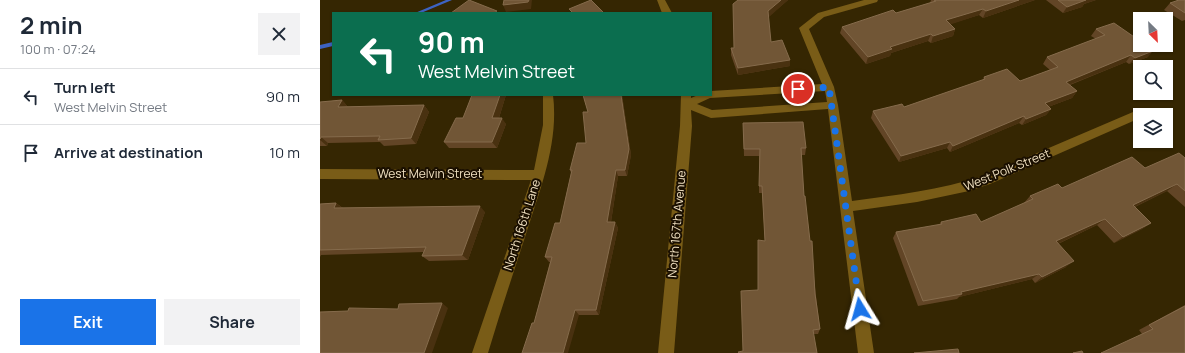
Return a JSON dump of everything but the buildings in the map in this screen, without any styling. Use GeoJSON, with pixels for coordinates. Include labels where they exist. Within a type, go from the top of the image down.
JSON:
{"type":"FeatureCollection","features":[{"type":"Feature","properties":{"kind":"street"},"geometry":{"type":"LineString","coordinates":[[661,0],[667,12]]}},
{"type":"Feature","properties":{"kind":"street"},"geometry":{"type":"LineString","coordinates":[[866,353],[833,105],[829,87],[804,28],[821,15],[874,0]]}},
{"type":"Feature","properties":{"kind":"street"},"geometry":{"type":"LineString","coordinates":[[712,94],[829,87]]}},
{"type":"Feature","properties":{"kind":"street","name":"North 166th Lane"},"geometry":{"type":"LineString","coordinates":[[480,353],[539,175],[546,144],[550,108],[548,96]]}},
{"type":"Feature","properties":{"kind":"street"},"geometry":{"type":"LineString","coordinates":[[687,100],[704,96]]}},
{"type":"Feature","properties":{"kind":"street"},"geometry":{"type":"LineString","coordinates":[[687,100],[711,114],[833,105]]}},
{"type":"Feature","properties":{"kind":"street","name":"North 167th Avenue"},"geometry":{"type":"LineString","coordinates":[[666,353],[687,100]]}},
{"type":"Feature","properties":{"kind":"street","name":"West Polk Street"},"geometry":{"type":"LineString","coordinates":[[847,207],[962,189],[1133,117]]}},
{"type":"Feature","properties":{"kind":"street","name":"West Melvin Street"},"geometry":{"type":"LineString","coordinates":[[320,174],[539,175]]}},
{"type":"Feature","properties":{"kind":"waterway"},"geometry":{"type":"LineString","coordinates":[[420,12],[450,0]]}},
{"type":"Feature","properties":{"kind":"waterway"},"geometry":{"type":"LineString","coordinates":[[320,47],[332,44]]}},
{"type":"Feature","properties":{"kind":"route"},"geometry":{"type":"LineString","coordinates":[[798,89],[829,87],[833,105],[860,309]]}}]}
